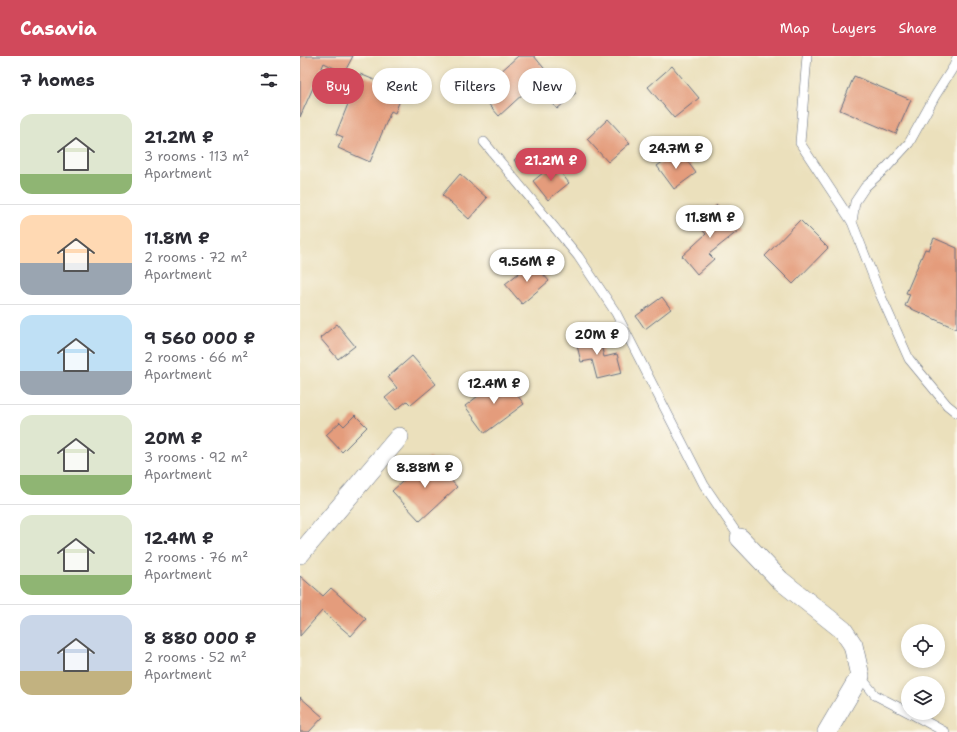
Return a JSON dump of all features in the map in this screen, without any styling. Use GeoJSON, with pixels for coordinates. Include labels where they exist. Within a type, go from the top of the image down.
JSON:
{"type":"FeatureCollection","features":[{"type":"Feature","properties":{"kind":"street"},"geometry":{"type":"LineString","coordinates":[[300,554],[399,437]]}},
{"type":"Feature","properties":{"kind":"street"},"geometry":{"type":"LineString","coordinates":[[740,538],[780,580],[843,630],[853,645],[860,676],[827,732]]}},
{"type":"Feature","properties":{"kind":"lane"},"geometry":{"type":"LineString","coordinates":[[807,56],[800,143],[852,222],[880,294],[909,359],[947,405],[957,413]]}},
{"type":"Feature","properties":{"kind":"lane"},"geometry":{"type":"LineString","coordinates":[[852,222],[855,202],[858,197],[865,187],[886,168],[909,143],[935,96],[954,66],[957,57]]}},
{"type":"Feature","properties":{"kind":"lane"},"geometry":{"type":"LineString","coordinates":[[484,142],[578,256],[616,313],[704,485],[740,538]]}},
{"type":"Feature","properties":{"kind":"lane"},"geometry":{"type":"LineString","coordinates":[[860,676],[875,695],[901,709]]}},
{"type":"Feature","properties":{"kind":"lane"},"geometry":{"type":"LineString","coordinates":[[922,720],[944,732]]}},
{"type":"Feature","properties":{"kind":"building"},"geometry":{"type":"Polygon","coordinates":[[[300,56],[353,56],[347,68],[334,68],[324,63],[322,68],[312,68],[312,90],[300,117],[300,56]]]}},
{"type":"Feature","properties":{"kind":"building"},"geometry":{"type":"Polygon","coordinates":[[[518,56],[534,56],[544,68],[518,68],[518,99],[499,116],[488,104],[510,104],[510,68],[505,68],[518,56]]]}},
{"type":"Feature","properties":{"kind":"building"},"geometry":{"type":"Polygon","coordinates":[[[672,66],[699,98],[674,118],[648,87],[672,66]]]}},
{"type":"Feature","properties":{"kind":"building"},"geometry":{"type":"Polygon","coordinates":[[[364,76],[372,79],[372,104],[398,104],[395,113],[391,111],[370,162],[338,148],[343,137],[336,134],[348,104],[364,104],[364,76]]]}},
{"type":"Feature","properties":{"kind":"building"},"geometry":{"type":"Polygon","coordinates":[[[854,76],[911,100],[896,134],[840,110],[854,76]]]}},
{"type":"Feature","properties":{"kind":"building"},"geometry":{"type":"Polygon","coordinates":[[[553,104],[563,104],[557,109],[553,104]]]}},
{"type":"Feature","properties":{"kind":"building"},"geometry":{"type":"Polygon","coordinates":[[[608,119],[630,143],[608,162],[587,139],[608,119]]]}},
{"type":"Feature","properties":{"kind":"building"},"geometry":{"type":"Polygon","coordinates":[[[679,150],[696,173],[674,189],[657,166],[679,150]]]}},
{"type":"Feature","properties":{"kind":"building"},"geometry":{"type":"Polygon","coordinates":[[[525,151],[534,163],[523,172],[514,160],[525,151]]]}},
{"type":"Feature","properties":{"kind":"building"},"geometry":{"type":"Polygon","coordinates":[[[554,164],[569,183],[548,200],[533,181],[554,164]]]}},
{"type":"Feature","properties":{"kind":"building"},"geometry":{"type":"Polygon","coordinates":[[[460,174],[487,198],[469,219],[442,195],[460,174]]]}},
{"type":"Feature","properties":{"kind":"building"},"geometry":{"type":"Polygon","coordinates":[[[717,205],[738,231],[709,254],[714,259],[697,274],[682,256],[706,234],[696,223],[717,205]]]}},
{"type":"Feature","properties":{"kind":"building"},"geometry":{"type":"Polygon","coordinates":[[[800,220],[828,248],[793,284],[765,256],[800,220]]]}},
{"type":"Feature","properties":{"kind":"building"},"geometry":{"type":"Polygon","coordinates":[[[934,238],[957,248],[957,329],[905,306],[910,294],[906,293],[925,249],[929,250],[934,238]]]}},
{"type":"Feature","properties":{"kind":"building"},"geometry":{"type":"Polygon","coordinates":[[[533,262],[549,281],[522,304],[505,284],[533,262]]]}},
{"type":"Feature","properties":{"kind":"building"},"geometry":{"type":"Polygon","coordinates":[[[662,297],[671,309],[645,329],[636,316],[662,297]]]}},
{"type":"Feature","properties":{"kind":"building"},"geometry":{"type":"Polygon","coordinates":[[[337,324],[355,346],[338,359],[320,338],[337,324]]]}},
{"type":"Feature","properties":{"kind":"building"},"geometry":{"type":"Polygon","coordinates":[[[598,332],[604,357],[617,354],[622,373],[597,379],[592,360],[581,362],[575,337],[598,332]]]}},
{"type":"Feature","properties":{"kind":"building"},"geometry":{"type":"Polygon","coordinates":[[[412,356],[436,384],[411,405],[407,401],[396,410],[385,398],[397,388],[388,377],[412,356]]]}},
{"type":"Feature","properties":{"kind":"building"},"geometry":{"type":"Polygon","coordinates":[[[503,377],[524,404],[485,433],[465,406],[503,377]]]}},
{"type":"Feature","properties":{"kind":"building"},"geometry":{"type":"Polygon","coordinates":[[[355,415],[367,427],[342,452],[326,435],[340,422],[344,426],[355,415]]]}},
{"type":"Feature","properties":{"kind":"building"},"geometry":{"type":"Polygon","coordinates":[[[430,457],[457,487],[420,521],[392,491],[430,457]]]}},
{"type":"Feature","properties":{"kind":"building"},"geometry":{"type":"Polygon","coordinates":[[[300,576],[323,596],[331,588],[366,619],[351,636],[322,611],[300,636],[300,576]]]}},
{"type":"Feature","properties":{"kind":"building"},"geometry":{"type":"Polygon","coordinates":[[[300,697],[323,717],[309,732],[300,732],[300,697]]]}}]}
